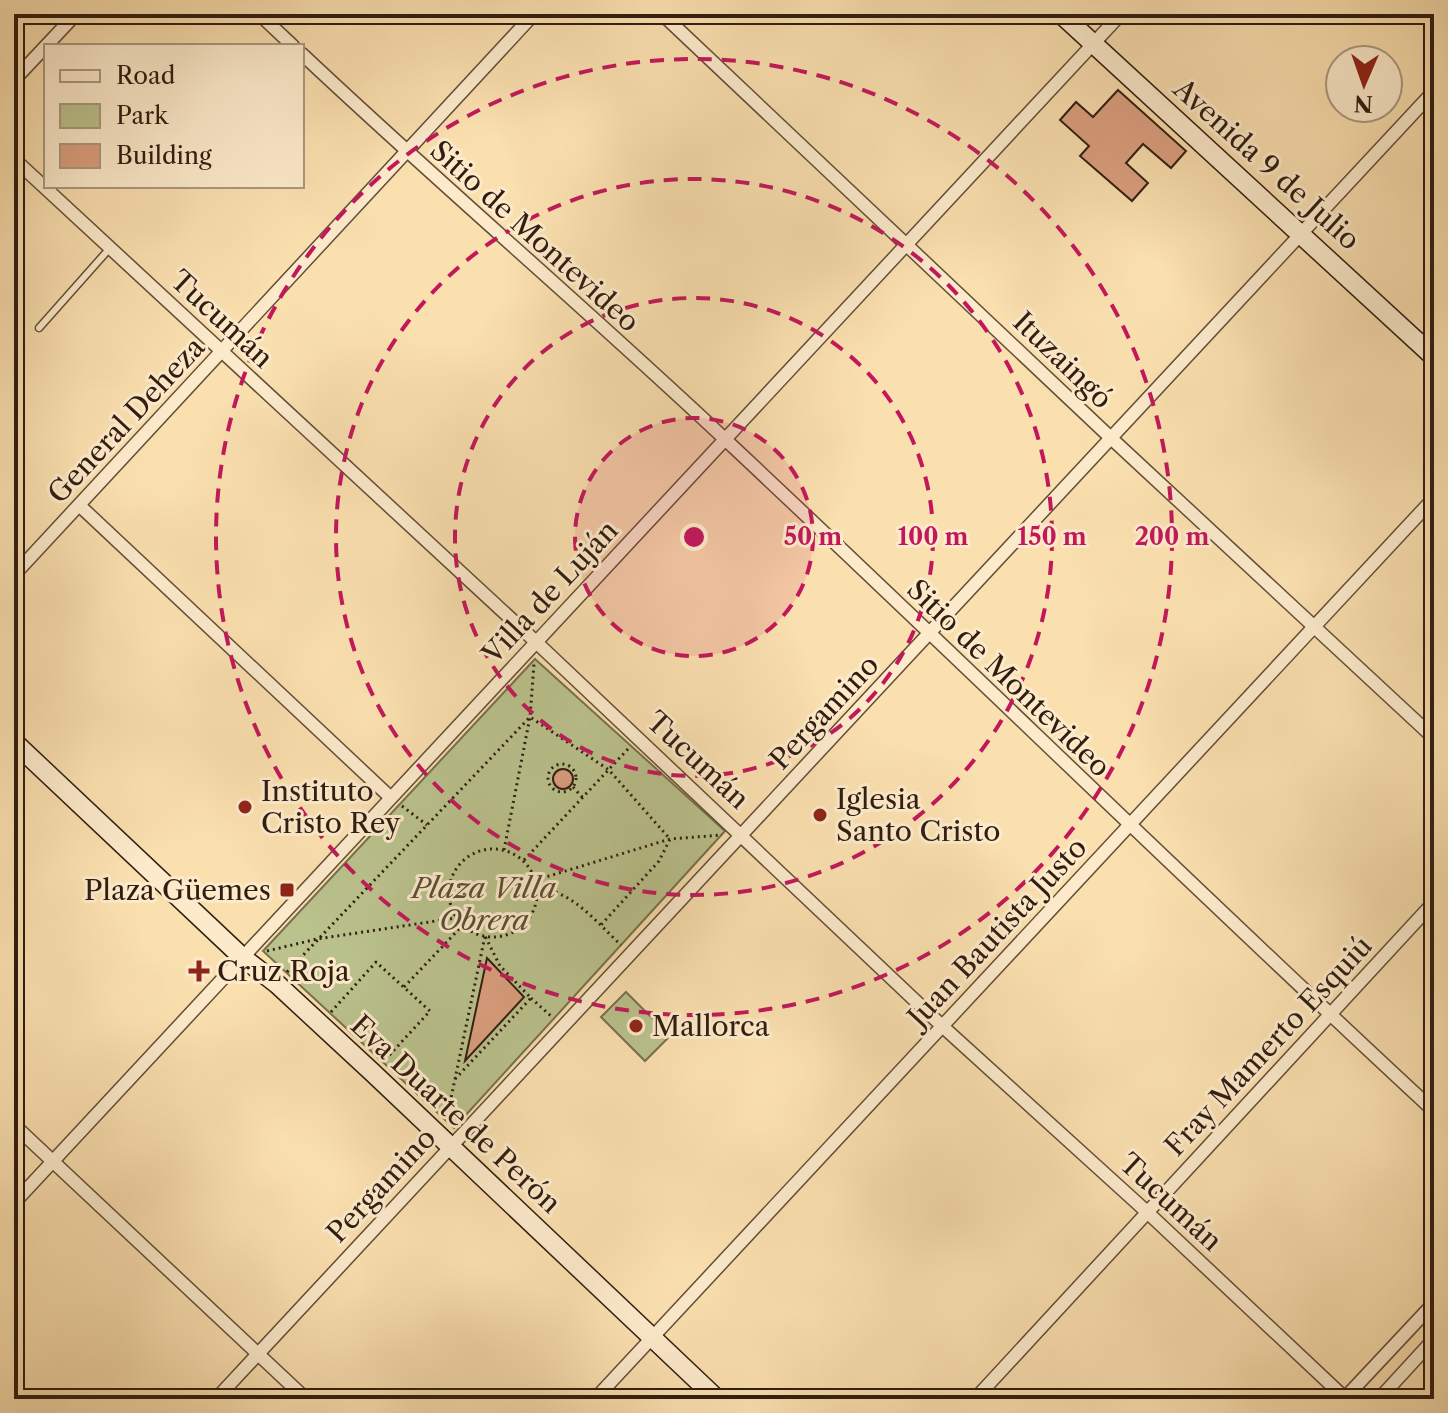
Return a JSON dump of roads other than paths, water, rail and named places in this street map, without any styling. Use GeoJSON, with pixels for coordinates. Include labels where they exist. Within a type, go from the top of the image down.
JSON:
{"type":"FeatureCollection","features":[{"type":"Feature","properties":{"kind":"main road","name":"Avenida 9 de Julio"},"geometry":{"type":"LineString","coordinates":[[1061,14],[1434,357]]}},
{"type":"Feature","properties":{"kind":"main road","name":"Eva Duarte de Perón"},"geometry":{"type":"LineString","coordinates":[[14,742],[242,957],[277,984],[373,1073],[717,1399]]}},
{"type":"Feature","properties":{"kind":"street"},"geometry":{"type":"LineString","coordinates":[[48,44],[76,14]]}},
{"type":"Feature","properties":{"kind":"street"},"geometry":{"type":"LineString","coordinates":[[259,14],[291,44]]}},
{"type":"Feature","properties":{"kind":"street","name":"General Deheza"},"geometry":{"type":"LineString","coordinates":[[14,575],[534,14]]}},
{"type":"Feature","properties":{"kind":"street","name":"Ituzaingó"},"geometry":{"type":"LineString","coordinates":[[662,14],[1434,738]]}},
{"type":"Feature","properties":{"kind":"street","name":"Villa de Luján"},"geometry":{"type":"LineString","coordinates":[[14,1203],[1121,14]]}},
{"type":"Feature","properties":{"kind":"street"},"geometry":{"type":"LineString","coordinates":[[14,80],[44,48]]}},
{"type":"Feature","properties":{"kind":"street","name":"Sitio de Montevideo"},"geometry":{"type":"LineString","coordinates":[[304,56],[406,152],[726,439],[1130,827],[1434,1111]]}},
{"type":"Feature","properties":{"kind":"street","name":"Pergamino"},"geometry":{"type":"LineString","coordinates":[[216,1399],[1434,91]]}},
{"type":"Feature","properties":{"kind":"street","name":"Tucumán"},"geometry":{"type":"LineString","coordinates":[[14,159],[44,187]]}},
{"type":"Feature","properties":{"kind":"street","name":"Tucumán"},"geometry":{"type":"LineString","coordinates":[[45,188],[1345,1399]]}},
{"type":"Feature","properties":{"kind":"street","name":"Juan Bautista Justo"},"geometry":{"type":"LineString","coordinates":[[595,1399],[1434,498]]}},
{"type":"Feature","properties":{"kind":"street"},"geometry":{"type":"LineString","coordinates":[[80,506],[390,797]]}},
{"type":"Feature","properties":{"kind":"street","name":"Fray Mamerto Esquiú"},"geometry":{"type":"LineString","coordinates":[[975,1399],[1434,902]]}},
{"type":"Feature","properties":{"kind":"street"},"geometry":{"type":"LineString","coordinates":[[14,1125],[306,1399]]}},
{"type":"Feature","properties":{"kind":"street"},"geometry":{"type":"LineString","coordinates":[[1345,1399],[1434,1303]]}},
{"type":"Feature","properties":{"kind":"street"},"geometry":{"type":"LineString","coordinates":[[1379,1399],[1434,1339]]}},
{"type":"Feature","properties":{"kind":"lane"},"geometry":{"type":"LineString","coordinates":[[39,328],[110,248]]}},
{"type":"Feature","properties":{"kind":"place","name":"Instituto Cristo Rey"},"geometry":{"type":"Point","coordinates":[245,807]}},
{"type":"Feature","properties":{"kind":"place","name":"Iglesia Santo Cristo"},"geometry":{"type":"Point","coordinates":[820,815]}},
{"type":"Feature","properties":{"kind":"place","name":"Plaza Güemes"},"geometry":{"type":"Point","coordinates":[287,890]}},
{"type":"Feature","properties":{"kind":"place","name":"Cruz Roja"},"geometry":{"type":"Point","coordinates":[199,971]}},
{"type":"Feature","properties":{"kind":"place","name":"Mallorca"},"geometry":{"type":"Point","coordinates":[636,1026]}},
{"type":"Feature","properties":{"kind":"park label","name":"Plaza Villa Obrera"},"geometry":{"type":"Point","coordinates":[484,904]}}]}
